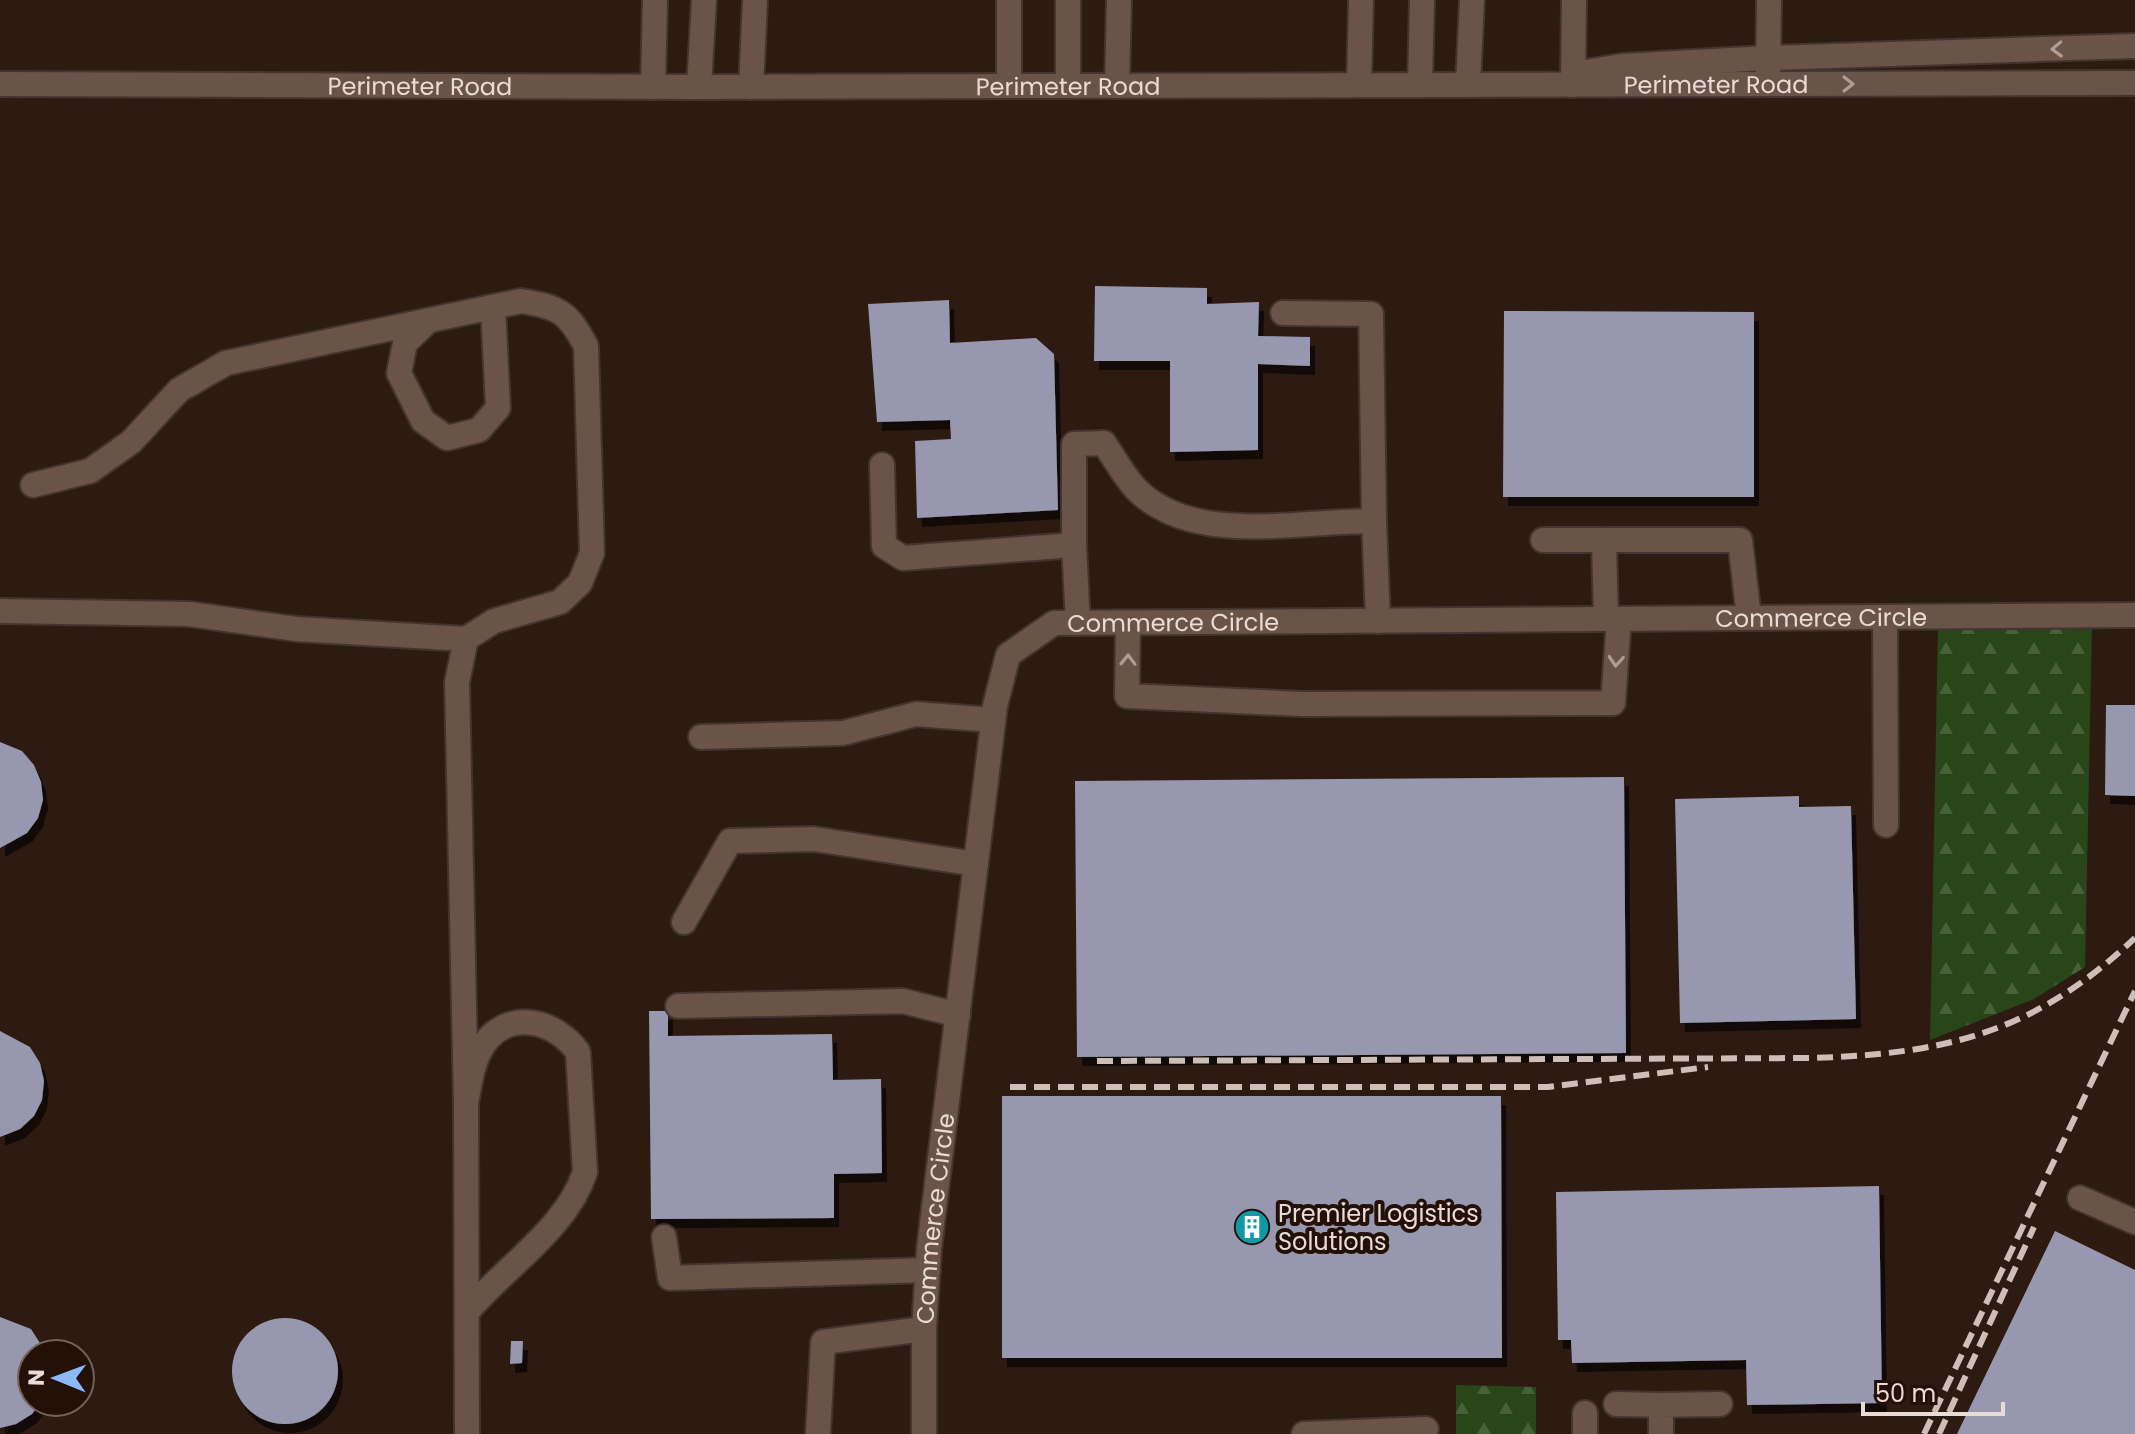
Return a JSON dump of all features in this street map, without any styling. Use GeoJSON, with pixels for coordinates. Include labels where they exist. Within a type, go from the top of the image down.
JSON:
{"type":"FeatureCollection","features":[{"type":"Feature","properties":{"kind":"street"},"geometry":{"type":"LineString","coordinates":[[653,87],[655,0]]}},
{"type":"Feature","properties":{"kind":"street"},"geometry":{"type":"LineString","coordinates":[[699,87],[704,0]]}},
{"type":"Feature","properties":{"kind":"street"},"geometry":{"type":"LineString","coordinates":[[751,87],[755,0]]}},
{"type":"Feature","properties":{"kind":"street"},"geometry":{"type":"LineString","coordinates":[[1009,0],[1009,86]]}},
{"type":"Feature","properties":{"kind":"street"},"geometry":{"type":"LineString","coordinates":[[1068,0],[1068,86]]}},
{"type":"Feature","properties":{"kind":"street"},"geometry":{"type":"LineString","coordinates":[[1117,86],[1119,0]]}},
{"type":"Feature","properties":{"kind":"street"},"geometry":{"type":"LineString","coordinates":[[1359,85],[1361,0]]}},
{"type":"Feature","properties":{"kind":"street"},"geometry":{"type":"LineString","coordinates":[[1420,85],[1422,0]]}},
{"type":"Feature","properties":{"kind":"street"},"geometry":{"type":"LineString","coordinates":[[1468,85],[1472,0]]}},
{"type":"Feature","properties":{"kind":"street"},"geometry":{"type":"LineString","coordinates":[[1574,0],[1573,80],[1621,66],[2135,46]]}},
{"type":"Feature","properties":{"kind":"street"},"geometry":{"type":"LineString","coordinates":[[1768,84],[1769,0]]}},
{"type":"Feature","properties":{"kind":"street","name":"Perimeter Road"},"geometry":{"type":"LineString","coordinates":[[0,84],[751,87],[1518,85],[1573,80],[1768,84],[2135,83]]}},
{"type":"Feature","properties":{"kind":"street"},"geometry":{"type":"LineString","coordinates":[[0,611],[189,614],[296,629],[466,639],[494,621],[560,602],[580,583],[592,553],[586,346],[573,321],[553,306],[521,301],[226,363],[179,390],[131,442],[90,471],[33,485]]}},
{"type":"Feature","properties":{"kind":"street"},"geometry":{"type":"LineString","coordinates":[[428,321],[405,343],[399,373],[423,421],[447,438],[479,430],[498,408],[493,307]]}},
{"type":"Feature","properties":{"kind":"street"},"geometry":{"type":"LineString","coordinates":[[1283,313],[1371,314],[1378,621]]}},
{"type":"Feature","properties":{"kind":"street"},"geometry":{"type":"LineString","coordinates":[[1078,623],[1074,444],[1104,443],[1137,489],[1182,518],[1220,526],[1374,521]]}},
{"type":"Feature","properties":{"kind":"street"},"geometry":{"type":"LineString","coordinates":[[882,465],[884,546],[903,558],[1074,545]]}},
{"type":"Feature","properties":{"kind":"street"},"geometry":{"type":"LineString","coordinates":[[1543,540],[1740,540],[1749,618]]}},
{"type":"Feature","properties":{"kind":"street"},"geometry":{"type":"LineString","coordinates":[[1128,623],[1127,696],[1302,704],[1613,703],[1612,619],[1604,540]]}},
{"type":"Feature","properties":{"kind":"street","name":"Commerce Circle"},"geometry":{"type":"LineString","coordinates":[[924,1434],[924,1329],[928,1270],[993,720],[1008,655],[1054,623],[2135,615]]}},
{"type":"Feature","properties":{"kind":"street"},"geometry":{"type":"LineString","coordinates":[[1885,617],[1886,825]]}},
{"type":"Feature","properties":{"kind":"street"},"geometry":{"type":"LineString","coordinates":[[466,639],[457,682],[466,1103],[467,1434]]}},
{"type":"Feature","properties":{"kind":"street"},"geometry":{"type":"LineString","coordinates":[[701,737],[843,733],[916,714],[993,720]]}},
{"type":"Feature","properties":{"kind":"street"},"geometry":{"type":"LineString","coordinates":[[684,922],[730,841],[814,839],[976,864]]}},
{"type":"Feature","properties":{"kind":"street"},"geometry":{"type":"LineString","coordinates":[[678,1006],[903,1001],[958,1015]]}},
{"type":"Feature","properties":{"kind":"street"},"geometry":{"type":"LineString","coordinates":[[466,1103],[472,1071],[485,1044],[502,1028],[526,1022],[548,1024],[567,1036],[578,1052],[585,1172],[580,1188],[564,1212],[468,1311]]}},
{"type":"Feature","properties":{"kind":"street"},"geometry":{"type":"LineString","coordinates":[[2080,1198],[2135,1222]]}},
{"type":"Feature","properties":{"kind":"street"},"geometry":{"type":"LineString","coordinates":[[664,1237],[670,1278],[928,1270]]}},
{"type":"Feature","properties":{"kind":"street"},"geometry":{"type":"LineString","coordinates":[[818,1434],[823,1342],[847,1336],[924,1329]]}},
{"type":"Feature","properties":{"kind":"street"},"geometry":{"type":"LineString","coordinates":[[1616,1404],[1720,1404]]}},
{"type":"Feature","properties":{"kind":"street"},"geometry":{"type":"LineString","coordinates":[[1661,1405],[1661,1434]]}},
{"type":"Feature","properties":{"kind":"street"},"geometry":{"type":"LineString","coordinates":[[1304,1434],[1426,1429]]}},
{"type":"Feature","properties":{"kind":"green space"},"geometry":{"type":"Polygon","coordinates":[[[2092,625],[2085,967],[2034,999],[1930,1040],[1938,627],[2092,625]]]}},
{"type":"Feature","properties":{"kind":"green space"},"geometry":{"type":"Polygon","coordinates":[[[1456,1385],[1536,1387],[1536,1434],[1456,1434],[1456,1385]]]}},
{"type":"Feature","properties":{"kind":"building"},"geometry":{"type":"Polygon","coordinates":[[[1095,286],[1207,288],[1207,304],[1259,302],[1258,336],[1310,337],[1310,366],[1258,364],[1258,450],[1170,452],[1170,361],[1094,361],[1095,286]]]}},
{"type":"Feature","properties":{"kind":"building"},"geometry":{"type":"Polygon","coordinates":[[[949,300],[950,343],[1036,338],[1054,354],[1058,510],[917,518],[915,441],[951,439],[950,420],[877,422],[868,304],[949,300]]]}},
{"type":"Feature","properties":{"kind":"building"},"geometry":{"type":"Polygon","coordinates":[[[1504,311],[1754,312],[1754,497],[1503,497],[1504,311]]]}},
{"type":"Feature","properties":{"kind":"building"},"geometry":{"type":"Polygon","coordinates":[[[2106,705],[2135,705],[2135,796],[2105,795],[2106,705]]]}},
{"type":"Feature","properties":{"kind":"building"},"geometry":{"type":"Polygon","coordinates":[[[0,742],[22,751],[34,765],[41,782],[43,800],[38,818],[27,833],[0,848],[0,742]]]}},
{"type":"Feature","properties":{"kind":"building"},"geometry":{"type":"Polygon","coordinates":[[[1624,777],[1626,1053],[1077,1057],[1075,781],[1624,777]]]}},
{"type":"Feature","properties":{"kind":"building"},"geometry":{"type":"Polygon","coordinates":[[[1799,796],[1799,807],[1851,806],[1856,1019],[1680,1023],[1675,799],[1799,796]]]}},
{"type":"Feature","properties":{"kind":"building"},"geometry":{"type":"Polygon","coordinates":[[[649,1011],[668,1011],[668,1036],[832,1034],[833,1080],[881,1079],[882,1173],[834,1174],[834,1218],[651,1219],[649,1011]]]}},
{"type":"Feature","properties":{"kind":"building"},"geometry":{"type":"Polygon","coordinates":[[[0,1031],[30,1047],[40,1063],[44,1081],[42,1100],[34,1116],[20,1129],[0,1137],[0,1031]]]}},
{"type":"Feature","properties":{"kind":"building","name":"Premier Logistics Solutions"},"geometry":{"type":"Polygon","coordinates":[[[1002,1096],[1501,1096],[1502,1358],[1002,1358],[1002,1096]]]}},
{"type":"Feature","properties":{"kind":"building"},"geometry":{"type":"Polygon","coordinates":[[[1879,1186],[1882,1403],[1747,1405],[1746,1360],[1572,1363],[1571,1340],[1558,1340],[1556,1192],[1879,1186]]]}},
{"type":"Feature","properties":{"kind":"building"},"geometry":{"type":"Polygon","coordinates":[[[2055,1231],[2135,1270],[2135,1434],[1957,1434],[2055,1231]]]}},
{"type":"Feature","properties":{"kind":"building"},"geometry":{"type":"Polygon","coordinates":[[[0,1317],[31,1329],[37,1338],[16,1338],[16,1418],[26,1418],[0,1428],[0,1317]]]}},
{"type":"Feature","properties":{"kind":"building"},"geometry":{"type":"Polygon","coordinates":[[[285,1318],[305,1322],[323,1333],[334,1351],[338,1371],[334,1391],[323,1409],[305,1420],[285,1424],[265,1420],[247,1409],[236,1391],[232,1371],[236,1351],[247,1333],[265,1322],[285,1318]]]}},
{"type":"Feature","properties":{"kind":"building"},"geometry":{"type":"Polygon","coordinates":[[[511,1341],[523,1341],[522,1363],[510,1364],[511,1341]]]}},
{"type":"Feature","properties":{"kind":"railway"},"geometry":{"type":"LineString","coordinates":[[1097,1061],[1811,1058],[1904,1051],[1986,1032],[2024,1017],[2098,970],[2135,938]]}},
{"type":"Feature","properties":{"kind":"railway"},"geometry":{"type":"LineString","coordinates":[[1924,1434],[2135,991]]}},
{"type":"Feature","properties":{"kind":"railway"},"geometry":{"type":"LineString","coordinates":[[1010,1087],[1548,1087],[1708,1067]]}},
{"type":"Feature","properties":{"kind":"railway"},"geometry":{"type":"LineString","coordinates":[[1939,1434],[2034,1227]]}},
{"type":"Feature","properties":{"kind":"place","name":"Premier Logistics Solutions"},"geometry":{"type":"Point","coordinates":[1252,1227]}}]}
